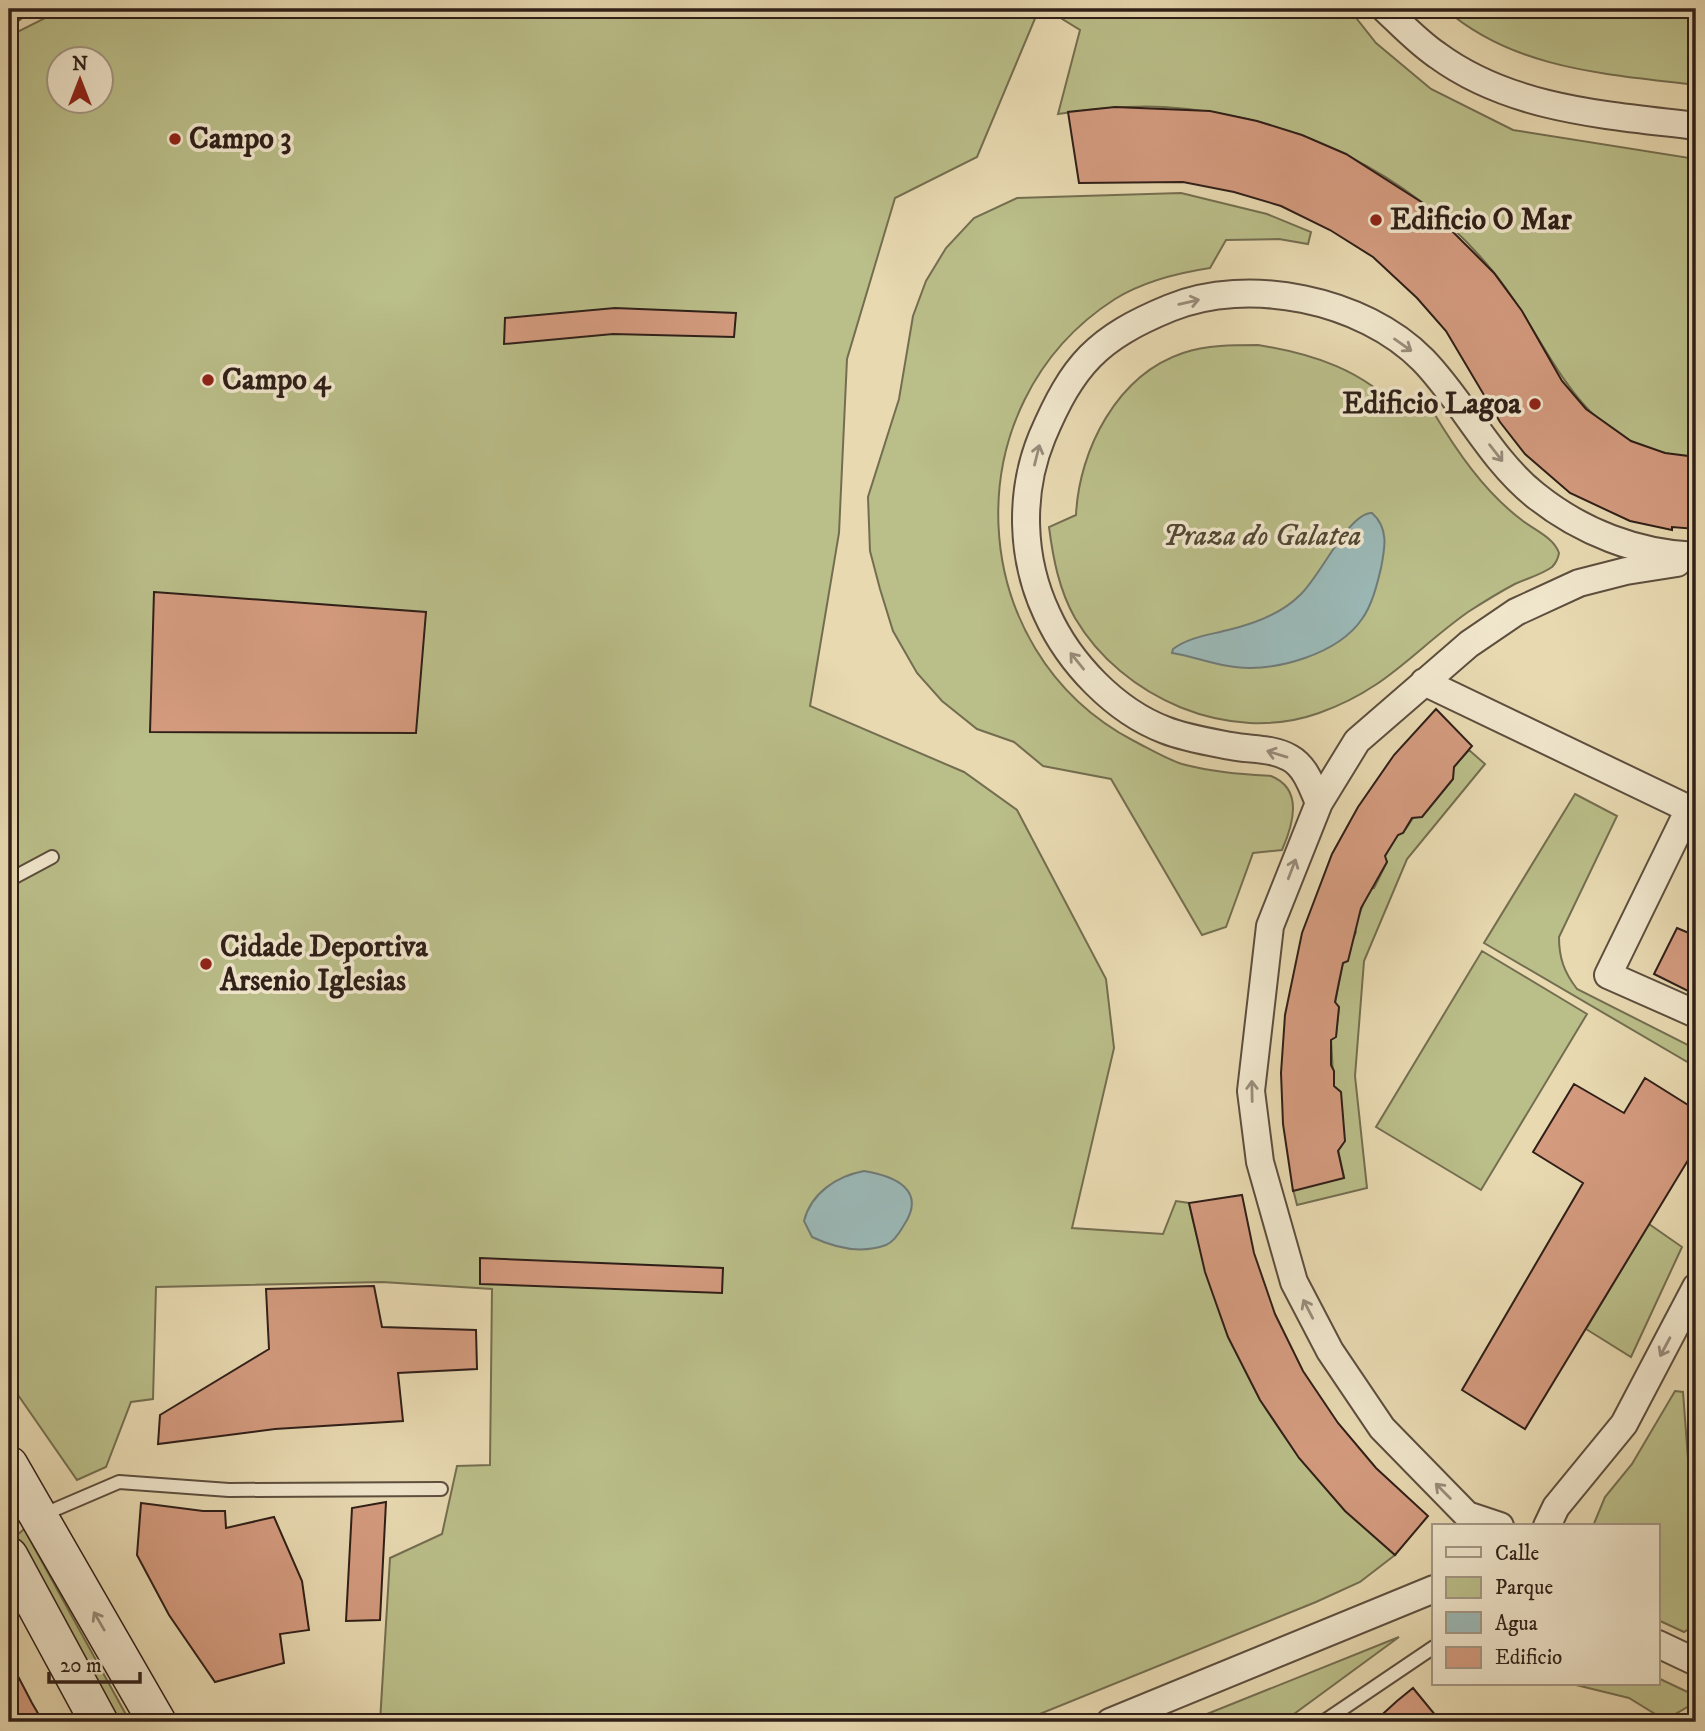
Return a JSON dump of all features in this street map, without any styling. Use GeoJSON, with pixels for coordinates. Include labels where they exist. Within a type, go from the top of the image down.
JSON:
{"type":"FeatureCollection","features":[{"type":"Feature","properties":{"kind":"main road"},"geometry":{"type":"LineString","coordinates":[[9,1465],[158,1722]]}},
{"type":"Feature","properties":{"kind":"main road"},"geometry":{"type":"LineString","coordinates":[[9,1556],[97,1720]]}},
{"type":"Feature","properties":{"kind":"street"},"geometry":{"type":"LineString","coordinates":[[1385,9],[1436,55],[1476,80],[1523,98],[1583,113],[1696,126]]}},
{"type":"Feature","properties":{"kind":"street"},"geometry":{"type":"LineString","coordinates":[[1319,803],[1305,772],[1292,758],[1268,750],[1233,747],[1165,730],[1130,710],[1096,684],[1066,648],[1046,614],[1031,568],[1024,522],[1037,449],[1056,404],[1080,363],[1107,339],[1137,321],[1181,303],[1224,295],[1269,294],[1313,301],[1343,310],[1372,323],[1421,358],[1506,465],[1534,494],[1607,538],[1664,555],[1696,558]]}},
{"type":"Feature","properties":{"kind":"street"},"geometry":{"type":"LineString","coordinates":[[1494,1524],[1467,1515],[1381,1428],[1329,1351],[1294,1282],[1260,1161],[1251,1091],[1270,926],[1319,803],[1357,741],[1424,682],[1469,644],[1516,612],[1579,583],[1696,558]]}},
{"type":"Feature","properties":{"kind":"street"},"geometry":{"type":"LineString","coordinates":[[1424,682],[1689,809],[1608,975],[1696,1014]]}},
{"type":"Feature","properties":{"kind":"street"},"geometry":{"type":"LineString","coordinates":[[1548,1524],[1556,1507],[1624,1424],[1696,1287]]}},
{"type":"Feature","properties":{"kind":"street"},"geometry":{"type":"LineString","coordinates":[[1110,1722],[1432,1589]]}},
{"type":"Feature","properties":{"kind":"street"},"geometry":{"type":"LineString","coordinates":[[1660,1645],[1696,1662]]}},
{"type":"Feature","properties":{"kind":"lane"},"geometry":{"type":"LineString","coordinates":[[9,880],[52,857]]}},
{"type":"Feature","properties":{"kind":"lane"},"geometry":{"type":"LineString","coordinates":[[39,1516],[119,1482],[229,1490],[441,1489]]}},
{"type":"Feature","properties":{"kind":"lane"},"geometry":{"type":"LineString","coordinates":[[1323,1722],[1432,1648]]}},
{"type":"Feature","properties":{"kind":"green space"},"geometry":{"type":"Polygon","coordinates":[[[63,9],[1039,9],[977,157],[895,198],[847,359],[839,533],[810,706],[964,772],[1017,810],[1106,979],[1114,1048],[1072,1228],[1163,1234],[1176,1201],[1189,1203],[1219,1309],[1260,1398],[1286,1439],[1317,1478],[1395,1555],[1360,1582],[1316,1602],[1020,1722],[380,1722],[390,1558],[442,1534],[457,1466],[490,1465],[492,1289],[382,1282],[156,1287],[153,1399],[131,1402],[106,1467],[77,1480],[9,1382],[9,36],[63,9]]]}},
{"type":"Feature","properties":{"kind":"green space"},"geometry":{"type":"Polygon","coordinates":[[[1046,9],[1349,9],[1376,43],[1431,89],[1513,130],[1696,159],[1696,457],[1655,451],[1623,437],[1596,417],[1574,393],[1495,274],[1463,238],[1389,179],[1347,156],[1258,122],[1211,112],[1137,107],[1058,114],[1080,30],[1046,9]]]}},
{"type":"Feature","properties":{"kind":"green space"},"geometry":{"type":"Polygon","coordinates":[[[1445,9],[1696,9],[1696,85],[1596,72],[1532,57],[1501,45],[1472,29],[1445,9]]]}},
{"type":"Feature","properties":{"kind":"green space"},"geometry":{"type":"Polygon","coordinates":[[[1181,193],[1267,214],[1311,232],[1308,244],[1279,239],[1226,240],[1210,268],[1185,272],[1137,287],[1115,299],[1062,344],[1025,400],[1004,461],[998,526],[1009,589],[1035,649],[1077,700],[1134,741],[1170,759],[1204,769],[1271,776],[1288,790],[1292,799],[1292,819],[1282,850],[1253,853],[1226,927],[1202,935],[1111,779],[1043,766],[1014,742],[977,729],[942,701],[917,673],[893,631],[880,589],[870,551],[868,497],[899,399],[913,316],[926,281],[946,248],[974,218],[1017,198],[1181,193]]]}},
{"type":"Feature","properties":{"kind":"green space","name":"Praza do Galatea"},"geometry":{"type":"Polygon","coordinates":[[[1258,345],[1299,353],[1336,366],[1371,385],[1402,412],[1432,410],[1483,484],[1509,510],[1549,539],[1559,553],[1552,567],[1513,585],[1468,612],[1382,681],[1363,693],[1319,713],[1285,721],[1250,723],[1215,718],[1181,708],[1149,692],[1120,671],[1095,646],[1069,607],[1052,550],[1049,527],[1076,515],[1085,465],[1094,441],[1121,397],[1139,378],[1160,364],[1192,350],[1258,345]]]}},
{"type":"Feature","properties":{"kind":"green space"},"geometry":{"type":"Polygon","coordinates":[[[1469,750],[1485,764],[1407,859],[1364,961],[1355,1076],[1367,1188],[1297,1205],[1293,1189],[1344,1177],[1337,1145],[1331,1039],[1336,1036],[1339,1007],[1335,1003],[1343,962],[1356,932],[1354,928],[1369,889],[1374,888],[1387,862],[1384,857],[1398,833],[1403,833],[1415,815],[1422,817],[1449,772],[1469,750]]]}},
{"type":"Feature","properties":{"kind":"green space"},"geometry":{"type":"Polygon","coordinates":[[[1575,794],[1617,816],[1559,937],[1561,958],[1566,971],[1577,989],[1696,1049],[1696,1067],[1484,943],[1575,794]]]}},
{"type":"Feature","properties":{"kind":"green space"},"geometry":{"type":"Polygon","coordinates":[[[1482,951],[1587,1014],[1481,1190],[1376,1127],[1482,951]]]}},
{"type":"Feature","properties":{"kind":"green space"},"geometry":{"type":"Polygon","coordinates":[[[1649,1224],[1682,1247],[1631,1357],[1586,1329],[1649,1224]]]}},
{"type":"Feature","properties":{"kind":"green space"},"geometry":{"type":"Polygon","coordinates":[[[1675,1391],[1683,1392],[1688,1459],[1696,1490],[1696,1624],[1684,1632],[1660,1621],[1660,1524],[1594,1524],[1605,1497],[1632,1464],[1675,1391]]]}},
{"type":"Feature","properties":{"kind":"green space"},"geometry":{"type":"Polygon","coordinates":[[[24,1529],[130,1722],[117,1722],[16,1536],[24,1529]]]}},
{"type":"Feature","properties":{"kind":"green space"},"geometry":{"type":"Polygon","coordinates":[[[1399,1637],[1283,1722],[1187,1722],[1399,1637]]]}},
{"type":"Feature","properties":{"kind":"green space"},"geometry":{"type":"Polygon","coordinates":[[[1660,1679],[1696,1696],[1696,1702],[1665,1720],[1629,1698],[1580,1686],[1660,1686],[1660,1679]]]}},
{"type":"Feature","properties":{"kind":"water"},"geometry":{"type":"Polygon","coordinates":[[[1372,513],[1381,525],[1384,539],[1378,581],[1366,613],[1338,642],[1305,658],[1269,667],[1227,666],[1172,653],[1173,649],[1186,642],[1248,625],[1284,608],[1308,586],[1354,523],[1363,515],[1372,513]]]}},
{"type":"Feature","properties":{"kind":"water"},"geometry":{"type":"Polygon","coordinates":[[[864,1171],[896,1181],[910,1194],[910,1213],[897,1236],[886,1245],[867,1249],[839,1247],[812,1237],[804,1221],[807,1211],[819,1194],[844,1177],[864,1171]]]}},
{"type":"Feature","properties":{"kind":"building"},"geometry":{"type":"Polygon","coordinates":[[[1115,107],[1210,111],[1257,121],[1302,135],[1346,154],[1426,205],[1494,273],[1522,311],[1562,381],[1586,409],[1631,441],[1665,453],[1696,457],[1696,529],[1672,527],[1672,530],[1630,521],[1570,493],[1525,454],[1500,422],[1446,331],[1417,298],[1373,257],[1330,230],[1281,206],[1234,192],[1183,182],[1079,183],[1068,112],[1115,107]]]}},
{"type":"Feature","properties":{"kind":"building"},"geometry":{"type":"Polygon","coordinates":[[[615,308],[736,313],[734,337],[613,334],[504,344],[505,318],[615,308]]]}},
{"type":"Feature","properties":{"kind":"building"},"geometry":{"type":"Polygon","coordinates":[[[154,592],[426,612],[416,733],[150,732],[154,592]]]}},
{"type":"Feature","properties":{"kind":"building"},"geometry":{"type":"Polygon","coordinates":[[[1436,709],[1472,746],[1454,767],[1453,779],[1422,817],[1412,818],[1385,856],[1387,862],[1361,908],[1348,961],[1343,963],[1335,1002],[1339,1007],[1336,1037],[1331,1040],[1331,1065],[1334,1071],[1334,1086],[1341,1092],[1345,1141],[1338,1151],[1344,1178],[1293,1191],[1283,1124],[1281,1073],[1285,1015],[1302,933],[1332,854],[1358,807],[1394,755],[1436,709]]]}},
{"type":"Feature","properties":{"kind":"building"},"geometry":{"type":"Polygon","coordinates":[[[1677,928],[1696,936],[1696,995],[1654,974],[1677,928]]]}},
{"type":"Feature","properties":{"kind":"building"},"geometry":{"type":"Polygon","coordinates":[[[1645,1078],[1696,1110],[1696,1147],[1525,1429],[1462,1390],[1583,1183],[1533,1152],[1574,1084],[1624,1113],[1645,1078]]]}},
{"type":"Feature","properties":{"kind":"building"},"geometry":{"type":"Polygon","coordinates":[[[1242,1195],[1254,1253],[1275,1314],[1303,1371],[1338,1423],[1376,1468],[1428,1516],[1395,1555],[1345,1511],[1299,1458],[1260,1400],[1228,1337],[1205,1272],[1189,1203],[1242,1195]]]}},
{"type":"Feature","properties":{"kind":"building"},"geometry":{"type":"Polygon","coordinates":[[[480,1258],[723,1268],[722,1293],[480,1284],[480,1258]]]}},
{"type":"Feature","properties":{"kind":"building"},"geometry":{"type":"Polygon","coordinates":[[[374,1286],[382,1327],[476,1330],[477,1369],[398,1373],[403,1421],[275,1429],[158,1444],[160,1415],[269,1349],[266,1289],[374,1286]]]}},
{"type":"Feature","properties":{"kind":"building"},"geometry":{"type":"Polygon","coordinates":[[[386,1502],[380,1620],[346,1621],[352,1508],[386,1502]]]}},
{"type":"Feature","properties":{"kind":"building"},"geometry":{"type":"Polygon","coordinates":[[[141,1503],[225,1511],[226,1528],[274,1517],[302,1581],[309,1630],[280,1634],[284,1663],[215,1682],[169,1615],[137,1555],[141,1503]]]}},
{"type":"Feature","properties":{"kind":"building"},"geometry":{"type":"Polygon","coordinates":[[[9,1659],[32,1703],[43,1722],[9,1722],[9,1659]]]}},
{"type":"Feature","properties":{"kind":"building"},"geometry":{"type":"Polygon","coordinates":[[[1413,1688],[1441,1722],[1374,1722],[1397,1701],[1413,1688]]]}},
{"type":"Feature","properties":{"kind":"place","name":"Campo 3"},"geometry":{"type":"Point","coordinates":[175,139]}},
{"type":"Feature","properties":{"kind":"place","name":"Edificio O Mar"},"geometry":{"type":"Point","coordinates":[1376,220]}},
{"type":"Feature","properties":{"kind":"place","name":"Campo 4"},"geometry":{"type":"Point","coordinates":[208,380]}},
{"type":"Feature","properties":{"kind":"place","name":"Edificio Lagoa"},"geometry":{"type":"Point","coordinates":[1535,404]}},
{"type":"Feature","properties":{"kind":"place","name":"Cidade Deportiva Arsenio Iglesias"},"geometry":{"type":"Point","coordinates":[206,964]}}]}
